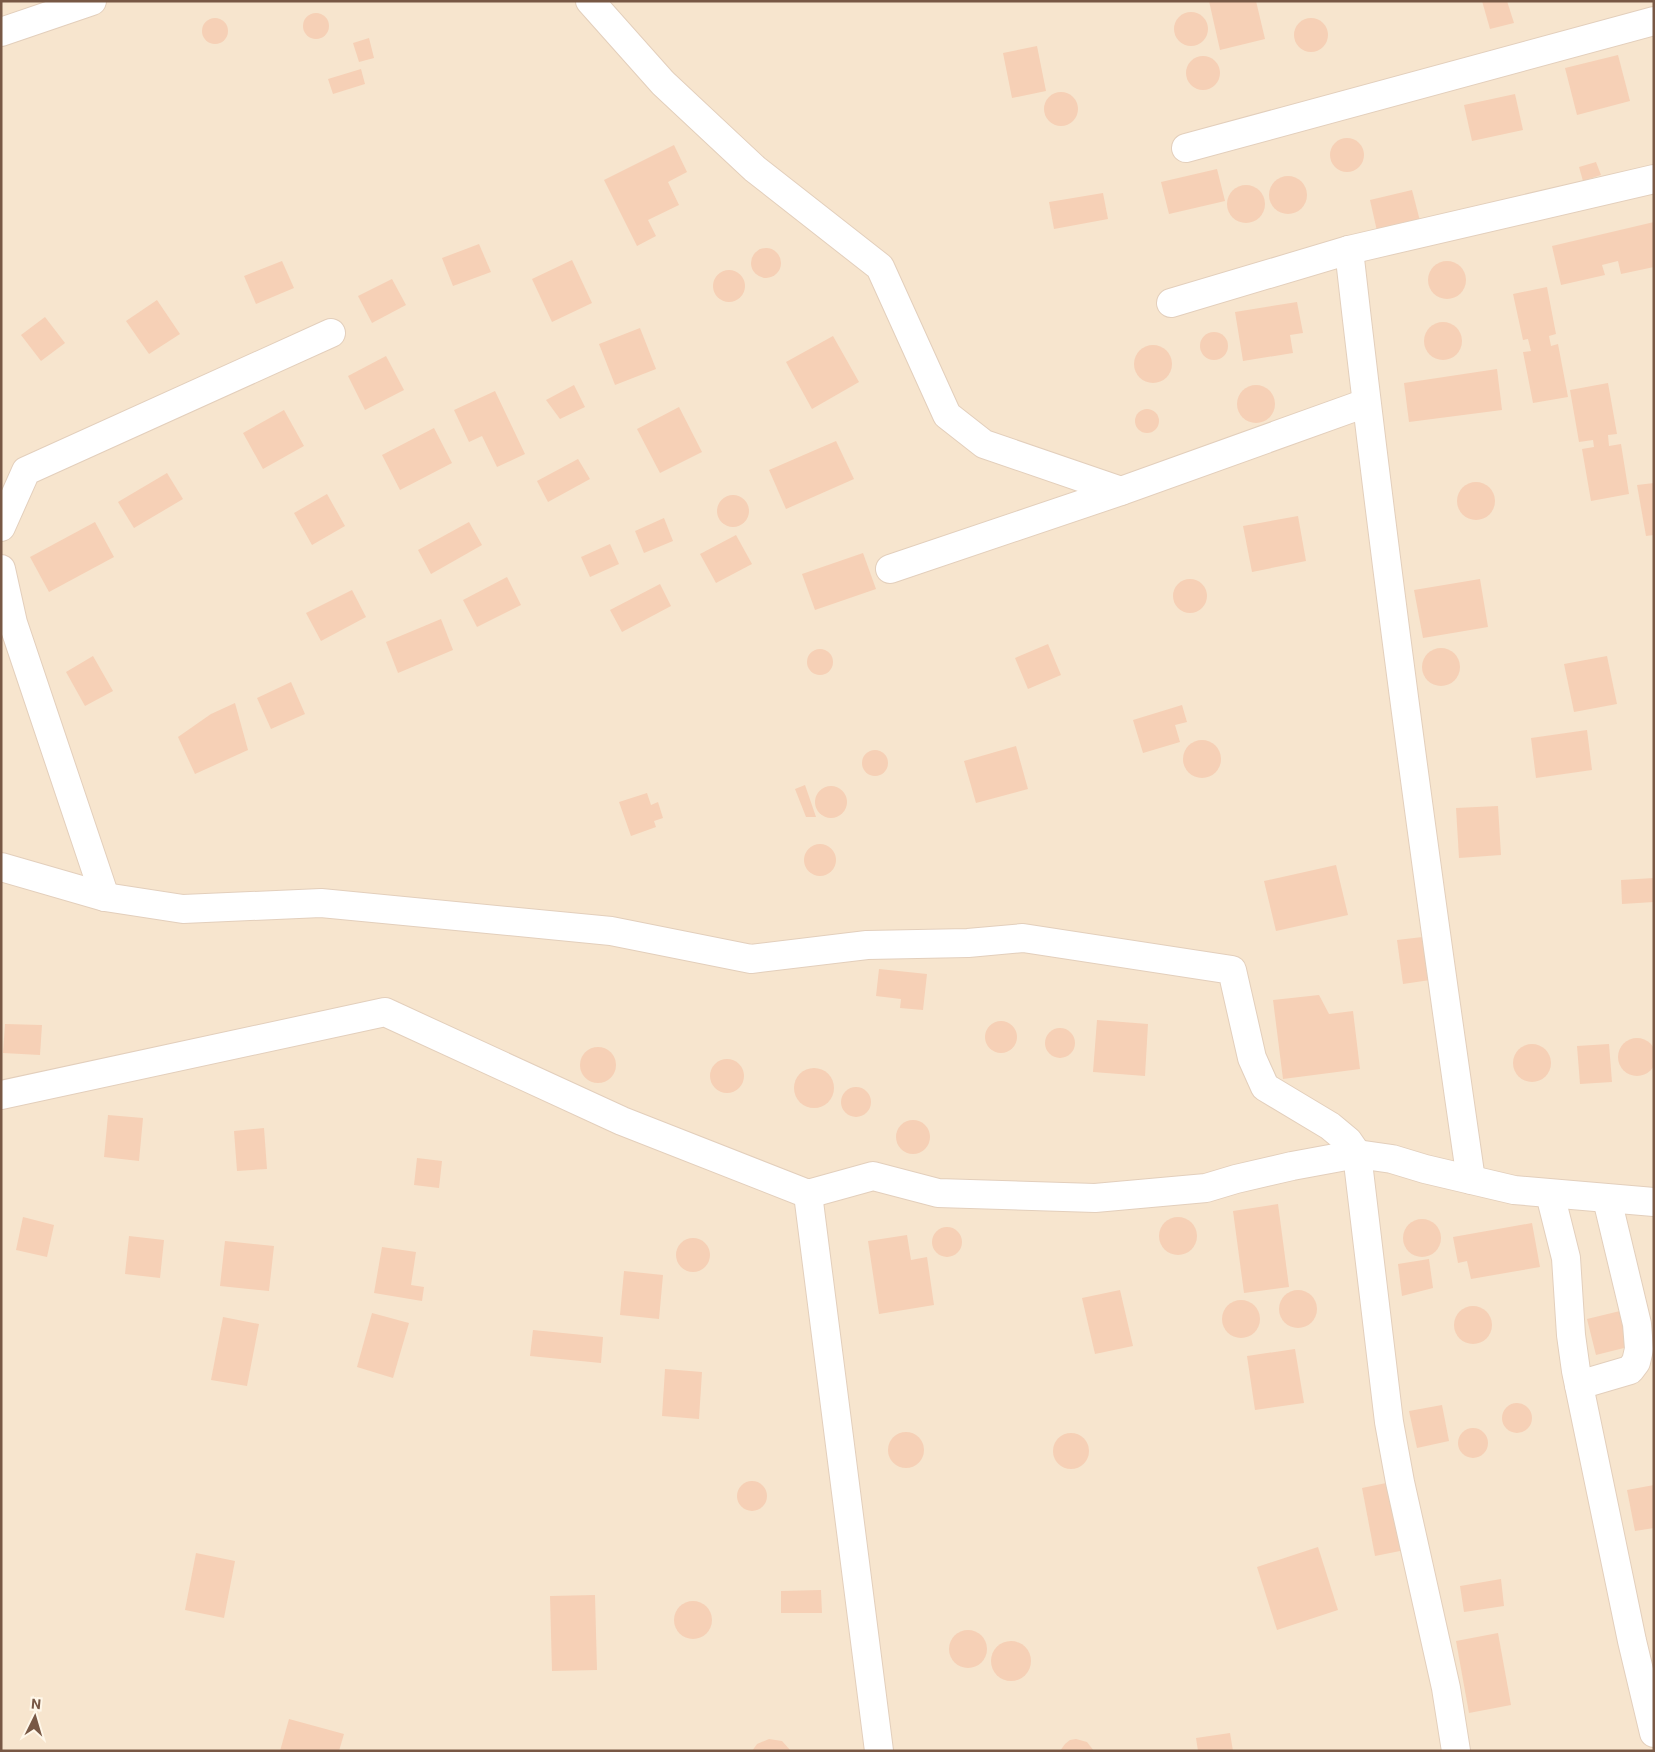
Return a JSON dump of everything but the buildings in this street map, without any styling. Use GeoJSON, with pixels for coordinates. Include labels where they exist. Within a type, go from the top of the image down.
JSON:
{"type":"FeatureCollection","features":[{"type":"Feature","properties":{"kind":"street"},"geometry":{"type":"LineString","coordinates":[[1,32],[92,1]]}},
{"type":"Feature","properties":{"kind":"street"},"geometry":{"type":"LineString","coordinates":[[590,1],[663,83],[755,169],[880,267],[947,415],[984,444],[1121,491]]}},
{"type":"Feature","properties":{"kind":"street"},"geometry":{"type":"LineString","coordinates":[[1186,148],[1654,21]]}},
{"type":"Feature","properties":{"kind":"street"},"geometry":{"type":"LineString","coordinates":[[1171,303],[1349,250],[1654,179]]}},
{"type":"Feature","properties":{"kind":"street"},"geometry":{"type":"LineString","coordinates":[[1349,250],[1366,403],[1446,1009],[1471,1180]]}},
{"type":"Feature","properties":{"kind":"street"},"geometry":{"type":"LineString","coordinates":[[1,527],[26,470],[330,333]]}},
{"type":"Feature","properties":{"kind":"street"},"geometry":{"type":"LineString","coordinates":[[890,569],[1121,491],[1366,403]]}},
{"type":"Feature","properties":{"kind":"street"},"geometry":{"type":"LineString","coordinates":[[1,569],[14,623],[105,897]]}},
{"type":"Feature","properties":{"kind":"street"},"geometry":{"type":"LineString","coordinates":[[1,867],[105,897],[182,909],[321,903],[611,931],[751,959],[867,945],[968,943],[1023,938],[1232,970],[1252,1058],[1265,1087],[1330,1126],[1348,1141],[1357,1154],[1389,1422],[1400,1482],[1446,1688],[1456,1751]]}},
{"type":"Feature","properties":{"kind":"street"},"geometry":{"type":"LineString","coordinates":[[1,1094],[385,1012],[622,1121],[808,1194],[873,1176],[938,1193],[1095,1198],[1206,1188],[1283,1168],[1357,1154],[1392,1159],[1514,1190],[1654,1202]]}},
{"type":"Feature","properties":{"kind":"street"},"geometry":{"type":"LineString","coordinates":[[808,1194],[879,1751]]}},
{"type":"Feature","properties":{"kind":"street"},"geometry":{"type":"LineString","coordinates":[[1550,1194],[1566,1258],[1571,1335],[1579,1385],[1632,1641],[1654,1733]]}},
{"type":"Feature","properties":{"kind":"street"},"geometry":{"type":"LineString","coordinates":[[1579,1385],[1630,1370],[1636,1362],[1639,1349],[1637,1324],[1607,1199]]}},
{"type":"Feature","properties":{"kind":"shaded area"},"geometry":{"type":"Polygon","coordinates":[[[1,1],[1654,1],[1654,1751],[1,1751],[1,1]]]}}]}
